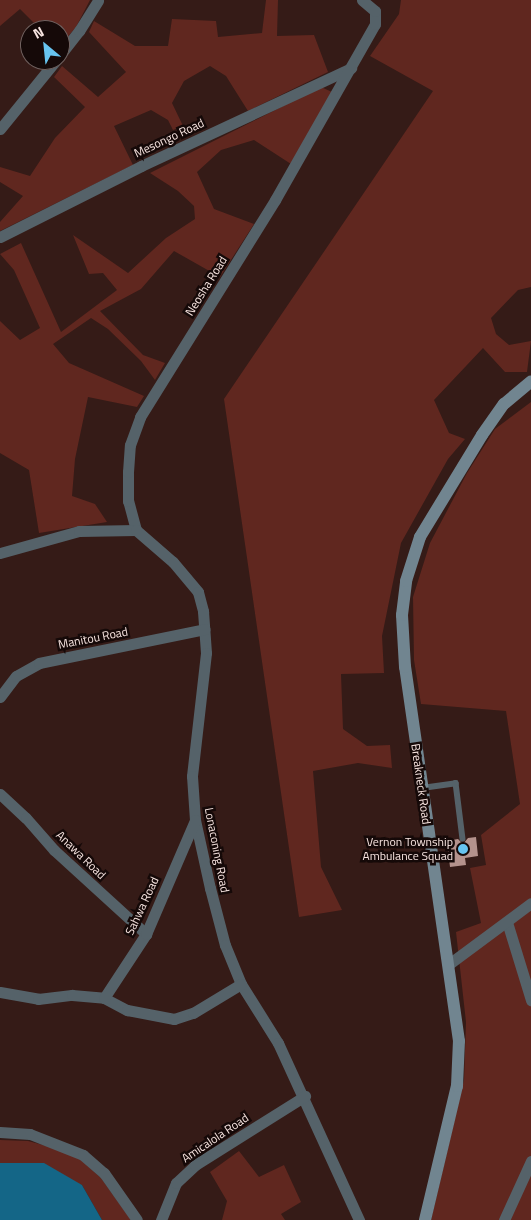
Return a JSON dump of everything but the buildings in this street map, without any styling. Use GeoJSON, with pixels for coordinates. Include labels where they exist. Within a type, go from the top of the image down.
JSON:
{"type":"FeatureCollection","features":[{"type":"Feature","properties":{"kind":"street"},"geometry":{"type":"LineString","coordinates":[[70,42],[98,0]]}},
{"type":"Feature","properties":{"kind":"street","name":"Neosha Road"},"geometry":{"type":"LineString","coordinates":[[136,530],[128,501],[128,472],[130,444],[140,417],[276,200],[375,24],[375,12],[362,0]]}},
{"type":"Feature","properties":{"kind":"street","name":"Mesongo Road"},"geometry":{"type":"LineString","coordinates":[[0,237],[141,166],[351,68]]}},
{"type":"Feature","properties":{"kind":"street"},"geometry":{"type":"LineString","coordinates":[[0,129],[48,70]]}},
{"type":"Feature","properties":{"kind":"street","name":"Breakneck Road"},"geometry":{"type":"LineString","coordinates":[[425,1220],[457,1086],[458,1041],[449,964],[405,667],[402,615],[406,581],[420,537],[482,435],[504,404],[531,381]]}},
{"type":"Feature","properties":{"kind":"street"},"geometry":{"type":"LineString","coordinates":[[0,553],[79,531],[136,530]]}},
{"type":"Feature","properties":{"kind":"street","name":"Lonaconing Road"},"geometry":{"type":"LineString","coordinates":[[136,530],[173,562],[198,592],[205,629],[206,653],[192,776],[195,820],[225,945],[241,984],[278,1043],[305,1096],[359,1220]]}},
{"type":"Feature","properties":{"kind":"street","name":"Manitou Road"},"geometry":{"type":"LineString","coordinates":[[0,697],[21,672],[39,663],[205,629]]}},
{"type":"Feature","properties":{"kind":"street","name":"Anawa Road"},"geometry":{"type":"LineString","coordinates":[[0,794],[26,818],[54,850],[146,934]]}},
{"type":"Feature","properties":{"kind":"street","name":"Sahwa Road"},"geometry":{"type":"LineString","coordinates":[[104,998],[146,934],[195,820]]}},
{"type":"Feature","properties":{"kind":"street"},"geometry":{"type":"LineString","coordinates":[[449,964],[531,903]]}},
{"type":"Feature","properties":{"kind":"street"},"geometry":{"type":"LineString","coordinates":[[507,922],[531,1000]]}},
{"type":"Feature","properties":{"kind":"street"},"geometry":{"type":"LineString","coordinates":[[0,992],[38,999],[72,995],[104,998],[127,1010],[174,1019],[194,1012],[241,984]]}},
{"type":"Feature","properties":{"kind":"street","name":"Amicalola Road"},"geometry":{"type":"LineString","coordinates":[[161,1220],[176,1184],[194,1165],[305,1096]]}},
{"type":"Feature","properties":{"kind":"street"},"geometry":{"type":"LineString","coordinates":[[0,1132],[30,1134],[83,1155],[104,1173],[137,1220]]}},
{"type":"Feature","properties":{"kind":"street"},"geometry":{"type":"LineString","coordinates":[[504,1220],[531,1161]]}},
{"type":"Feature","properties":{"kind":"lane"},"geometry":{"type":"LineString","coordinates":[[422,788],[456,783],[463,839]]}},
{"type":"Feature","properties":{"kind":"shaded area"},"geometry":{"type":"Polygon","coordinates":[[[0,0],[90,0],[76,27],[70,34],[70,20],[31,20],[20,9],[0,26],[0,0]]]}},
{"type":"Feature","properties":{"kind":"shaded area"},"geometry":{"type":"Polygon","coordinates":[[[266,0],[278,0],[277,36],[314,35],[328,72],[248,111],[226,76],[210,66],[184,81],[172,103],[183,126],[173,130],[168,120],[151,110],[114,126],[133,165],[0,231],[0,222],[23,196],[0,182],[0,167],[30,176],[55,138],[85,107],[54,77],[59,70],[67,70],[98,97],[126,72],[89,32],[94,21],[135,46],[168,46],[172,19],[216,21],[218,37],[262,33],[266,0]]]}},
{"type":"Feature","properties":{"kind":"shaded area"},"geometry":{"type":"Polygon","coordinates":[[[401,0],[531,0],[531,287],[518,290],[491,318],[496,334],[509,345],[531,341],[527,372],[505,372],[483,348],[434,400],[449,433],[465,439],[448,459],[401,543],[382,636],[384,673],[341,674],[343,729],[367,746],[390,745],[392,768],[358,763],[313,771],[321,867],[342,910],[299,917],[224,399],[433,91],[370,56],[399,14],[401,0]]]}},
{"type":"Feature","properties":{"kind":"shaded area"},"geometry":{"type":"Polygon","coordinates":[[[321,87],[332,92],[291,164],[254,140],[221,150],[197,172],[214,209],[254,224],[220,277],[174,251],[141,289],[100,311],[143,355],[165,363],[155,380],[141,361],[108,329],[91,318],[53,344],[69,363],[144,396],[137,407],[88,397],[75,459],[72,496],[95,504],[107,522],[39,533],[29,470],[0,453],[0,321],[20,340],[40,328],[14,270],[0,254],[21,243],[61,332],[117,290],[103,273],[89,274],[73,235],[128,273],[166,238],[195,219],[194,206],[178,191],[150,173],[321,87]]]}},
{"type":"Feature","properties":{"kind":"shaded area"},"geometry":{"type":"Polygon","coordinates":[[[531,402],[531,1220],[431,1220],[464,1080],[466,1022],[456,932],[481,923],[470,868],[486,865],[481,835],[520,804],[506,711],[421,704],[414,660],[413,597],[430,543],[467,473],[495,429],[531,402]]]}},
{"type":"Feature","properties":{"kind":"shaded area"},"geometry":{"type":"Polygon","coordinates":[[[0,1140],[28,1141],[62,1150],[81,1160],[101,1178],[131,1220],[102,1220],[82,1185],[0,1163],[0,1140]]]}},
{"type":"Feature","properties":{"kind":"shaded area"},"geometry":{"type":"Polygon","coordinates":[[[239,1151],[259,1177],[284,1165],[301,1202],[281,1214],[285,1220],[222,1220],[227,1201],[210,1172],[239,1151]]]}},
{"type":"Feature","properties":{"kind":"water"},"geometry":{"type":"Polygon","coordinates":[[[0,1163],[44,1163],[82,1185],[102,1220],[0,1220],[0,1163]]]}},
{"type":"Feature","properties":{"kind":"place","name":"Vernon Township Ambulance Squad"},"geometry":{"type":"Point","coordinates":[463,849]}}]}
